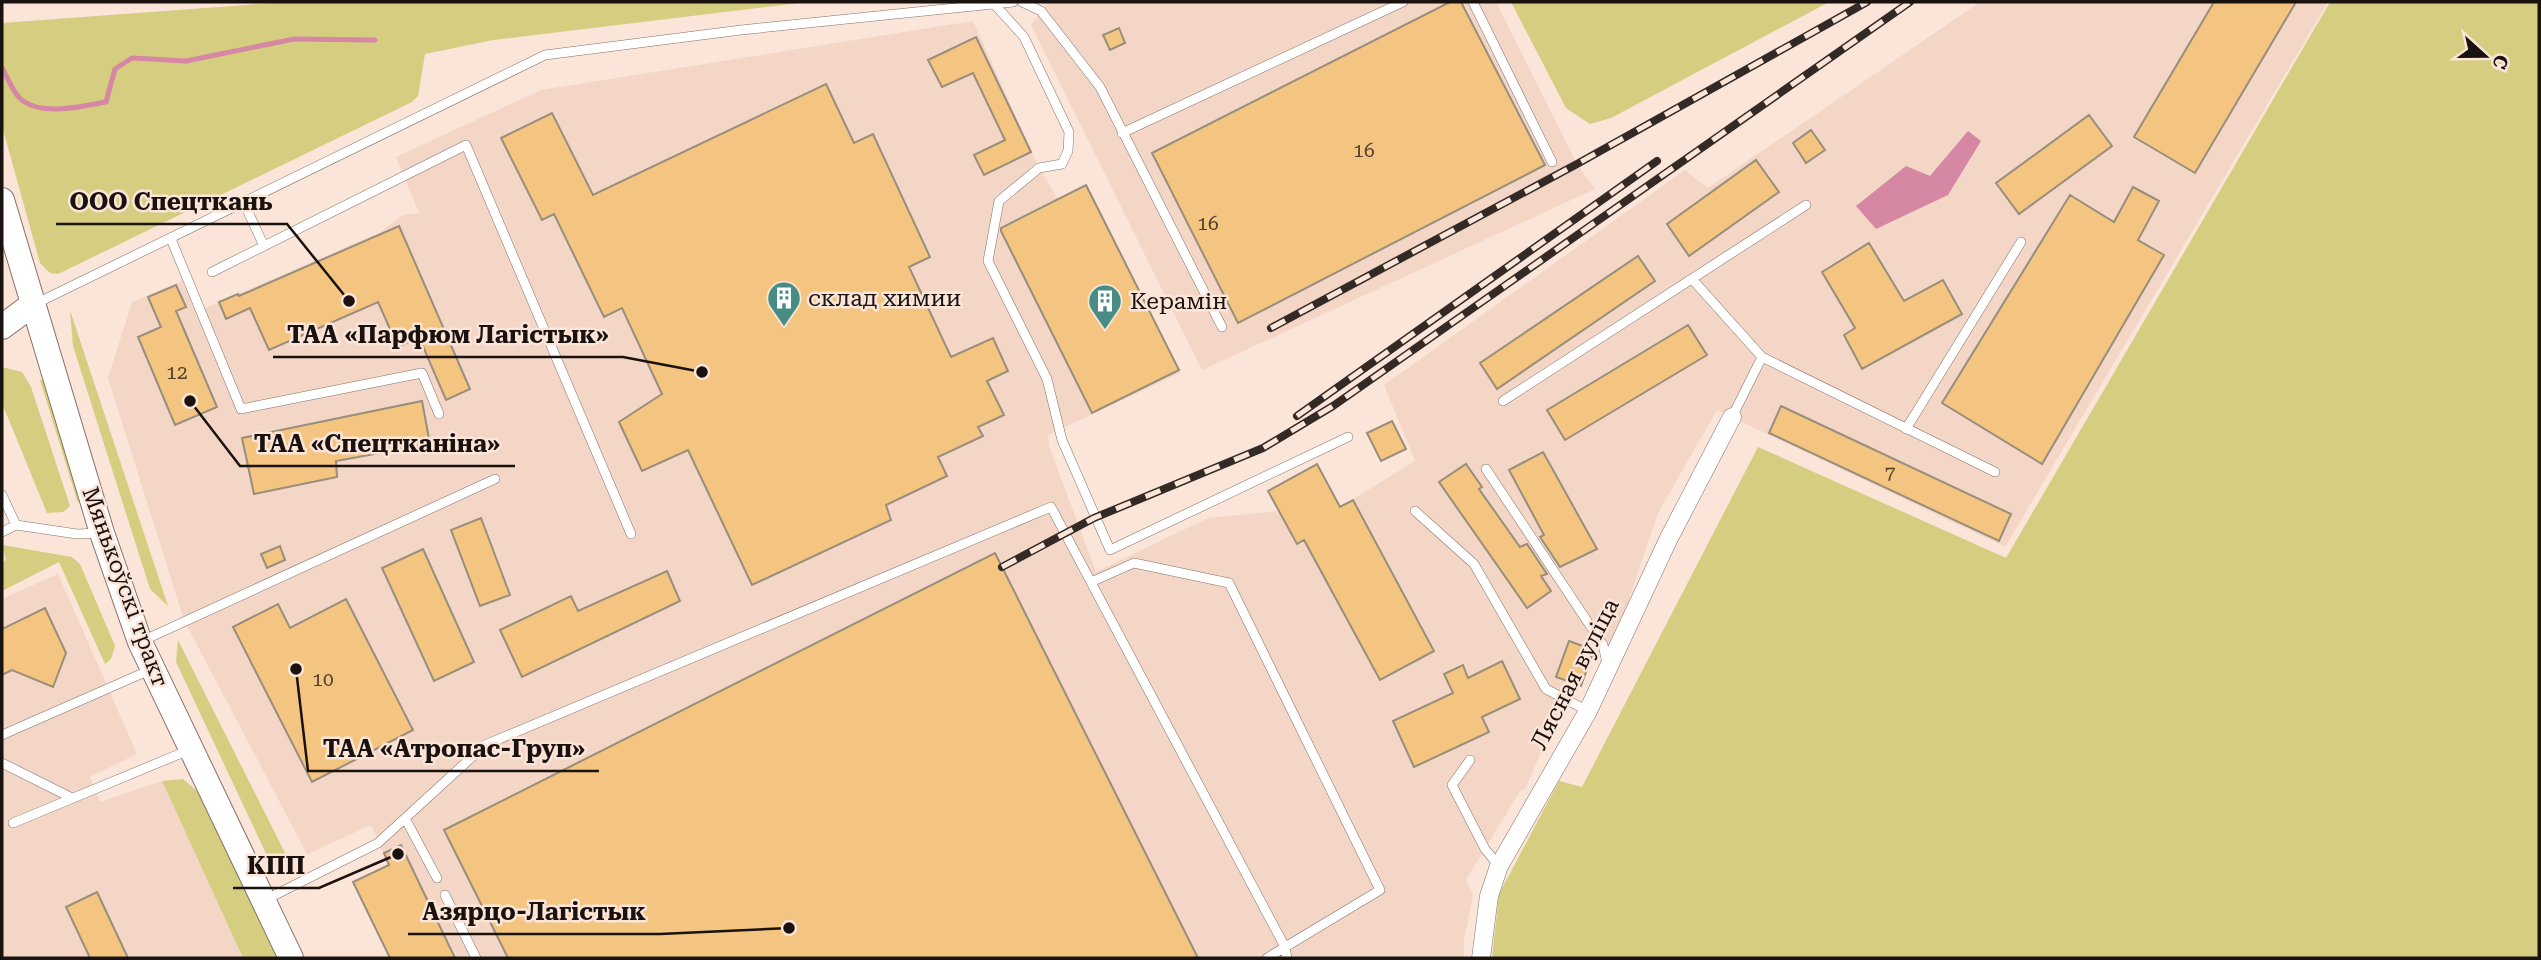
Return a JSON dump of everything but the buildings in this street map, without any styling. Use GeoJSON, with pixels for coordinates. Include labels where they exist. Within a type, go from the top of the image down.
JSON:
{"type":"FeatureCollection","features":[{"type":"Feature","properties":{"kind":"street","name":"Мянькоўскі тракт"},"geometry":{"type":"LineString","coordinates":[[2,200],[13,249],[33,304],[102,533],[140,642],[291,958]]}},
{"type":"Feature","properties":{"kind":"street"},"geometry":{"type":"LineString","coordinates":[[2,327],[33,304]]}},
{"type":"Feature","properties":{"kind":"street","name":"Лясная вуліца"},"geometry":{"type":"LineString","coordinates":[[1481,958],[1489,896],[1499,866],[1588,710],[1669,538],[1732,417]]}},
{"type":"Feature","properties":{"kind":"lane"},"geometry":{"type":"LineString","coordinates":[[33,304],[171,240],[243,201],[545,55],[755,28],[996,6],[1013,2]]}},
{"type":"Feature","properties":{"kind":"lane"},"geometry":{"type":"LineString","coordinates":[[1021,2],[1041,11],[1100,87],[1222,327]]}},
{"type":"Feature","properties":{"kind":"lane"},"geometry":{"type":"LineString","coordinates":[[1122,133],[1403,2]]}},
{"type":"Feature","properties":{"kind":"lane"},"geometry":{"type":"LineString","coordinates":[[1474,2],[1552,162]]}},
{"type":"Feature","properties":{"kind":"lane"},"geometry":{"type":"LineString","coordinates":[[996,6],[1024,37],[1069,132],[1068,151],[1062,163],[1039,168],[999,201],[988,261],[1047,379],[1062,440],[1110,550],[1348,437]]}},
{"type":"Feature","properties":{"kind":"lane"},"geometry":{"type":"LineString","coordinates":[[212,272],[263,244],[466,145],[631,534]]}},
{"type":"Feature","properties":{"kind":"lane"},"geometry":{"type":"LineString","coordinates":[[243,201],[263,244]]}},
{"type":"Feature","properties":{"kind":"lane"},"geometry":{"type":"LineString","coordinates":[[1503,401],[1806,205]]}},
{"type":"Feature","properties":{"kind":"lane"},"geometry":{"type":"LineString","coordinates":[[171,240],[241,409],[422,373],[439,414]]}},
{"type":"Feature","properties":{"kind":"lane"},"geometry":{"type":"LineString","coordinates":[[1906,429],[2021,242]]}},
{"type":"Feature","properties":{"kind":"lane"},"geometry":{"type":"LineString","coordinates":[[1692,279],[1762,357],[1994,472]]}},
{"type":"Feature","properties":{"kind":"lane"},"geometry":{"type":"LineString","coordinates":[[1732,417],[1762,357]]}},
{"type":"Feature","properties":{"kind":"lane"},"geometry":{"type":"LineString","coordinates":[[1486,470],[1603,645],[1608,671]]}},
{"type":"Feature","properties":{"kind":"lane"},"geometry":{"type":"LineString","coordinates":[[140,642],[495,479]]}},
{"type":"Feature","properties":{"kind":"lane"},"geometry":{"type":"LineString","coordinates":[[2,495],[16,525]]}},
{"type":"Feature","properties":{"kind":"lane"},"geometry":{"type":"LineString","coordinates":[[263,901],[378,843],[485,745],[1051,507],[1285,947],[1287,958]]}},
{"type":"Feature","properties":{"kind":"lane"},"geometry":{"type":"LineString","coordinates":[[1415,511],[1474,564],[1546,690],[1588,710]]}},
{"type":"Feature","properties":{"kind":"lane"},"geometry":{"type":"LineString","coordinates":[[2,531],[16,525],[77,534],[102,533]]}},
{"type":"Feature","properties":{"kind":"lane"},"geometry":{"type":"LineString","coordinates":[[1091,582],[1134,563],[1229,583],[1380,890],[1267,958]]}},
{"type":"Feature","properties":{"kind":"lane"},"geometry":{"type":"LineString","coordinates":[[2,735],[152,669]]}},
{"type":"Feature","properties":{"kind":"lane"},"geometry":{"type":"LineString","coordinates":[[13,823],[190,750]]}},
{"type":"Feature","properties":{"kind":"lane"},"geometry":{"type":"LineString","coordinates":[[1470,760],[1452,785],[1485,849],[1499,866]]}},
{"type":"Feature","properties":{"kind":"lane"},"geometry":{"type":"LineString","coordinates":[[2,763],[72,798]]}},
{"type":"Feature","properties":{"kind":"lane"},"geometry":{"type":"LineString","coordinates":[[405,820],[437,878]]}},
{"type":"Feature","properties":{"kind":"lane"},"geometry":{"type":"LineString","coordinates":[[445,895],[476,958]]}},
{"type":"Feature","properties":{"kind":"shaded area"},"geometry":{"type":"Polygon","coordinates":[[[286,2],[808,2],[493,40],[425,54],[418,96],[412,102],[58,274],[50,273],[40,263],[2,126],[2,23],[286,2]]]}},
{"type":"Feature","properties":{"kind":"shaded area"},"geometry":{"type":"Polygon","coordinates":[[[1048,2],[1496,2],[1577,164],[1595,189],[1202,370],[1031,25],[1048,2]]]}},
{"type":"Feature","properties":{"kind":"shaded area"},"geometry":{"type":"Polygon","coordinates":[[[1511,2],[1829,2],[1611,118],[1590,124],[1566,108],[1511,2]]]}},
{"type":"Feature","properties":{"kind":"shaded area"},"geometry":{"type":"Polygon","coordinates":[[[1980,2],[2328,2],[2005,547],[1717,410],[1658,513],[1612,649],[1595,642],[1581,686],[1571,683],[1525,789],[1520,791],[1466,880],[1473,895],[1464,940],[1464,958],[390,958],[353,882],[389,865],[371,825],[307,854],[184,620],[108,378],[132,302],[182,281],[196,312],[379,233],[403,215],[419,213],[396,157],[541,90],[973,21],[1039,168],[1058,199],[1086,185],[1180,373],[1048,435],[1049,446],[1096,572],[1208,518],[1278,511],[1297,544],[1326,512],[1350,501],[1415,461],[1384,385],[1685,170],[1708,188],[1980,2]]]}},
{"type":"Feature","properties":{"kind":"shaded area"},"geometry":{"type":"Polygon","coordinates":[[[2330,2],[2539,2],[2539,958],[1492,958],[1499,894],[1559,781],[1582,787],[1758,447],[2006,558],[2330,2]]]}},
{"type":"Feature","properties":{"kind":"shaded area"},"geometry":{"type":"Polygon","coordinates":[[[1968,131],[1981,141],[1948,195],[1876,229],[1856,206],[1906,166],[1930,176],[1968,131]]]}},
{"type":"Feature","properties":{"kind":"shaded area"},"geometry":{"type":"Polygon","coordinates":[[[70,310],[168,606],[150,589],[73,346],[70,310]]]}},
{"type":"Feature","properties":{"kind":"shaded area"},"geometry":{"type":"Polygon","coordinates":[[[2,367],[22,372],[31,387],[70,506],[63,512],[47,513],[2,403],[2,367]]]}},
{"type":"Feature","properties":{"kind":"shaded area"},"geometry":{"type":"Polygon","coordinates":[[[45,378],[80,499],[78,503],[40,380],[45,378]]]}},
{"type":"Feature","properties":{"kind":"shaded area"},"geometry":{"type":"Polygon","coordinates":[[[2,545],[72,557],[80,564],[115,646],[111,659],[105,664],[59,562],[2,591],[2,563],[6,560],[2,545]]]}},
{"type":"Feature","properties":{"kind":"shaded area"},"geometry":{"type":"Polygon","coordinates":[[[58,574],[137,754],[90,777],[100,802],[162,781],[243,958],[2,958],[2,599],[58,574]]]}},
{"type":"Feature","properties":{"kind":"shaded area"},"geometry":{"type":"Polygon","coordinates":[[[178,640],[292,870],[279,869],[270,862],[176,662],[178,640]]]}},
{"type":"Feature","properties":{"kind":"shaded area"},"geometry":{"type":"Polygon","coordinates":[[[183,779],[197,791],[279,958],[243,958],[162,781],[183,779]]]}},
{"type":"Feature","properties":{"kind":"waterway"},"geometry":{"type":"LineString","coordinates":[[2,68],[14,91],[23,101],[42,108],[64,109],[106,102],[115,69],[132,58],[186,61],[294,39],[375,40]]}},
{"type":"Feature","properties":{"kind":"railway"},"geometry":{"type":"LineString","coordinates":[[1271,328],[1577,164],[1867,2]]}},
{"type":"Feature","properties":{"kind":"railway"},"geometry":{"type":"LineString","coordinates":[[1002,567],[1094,518],[1263,448],[1333,406],[1910,2]]}},
{"type":"Feature","properties":{"kind":"railway"},"geometry":{"type":"LineString","coordinates":[[1297,416],[1657,161]]}},
{"type":"Feature","properties":{"kind":"place","name":"ООО Спецткань"},"geometry":{"type":"Point","coordinates":[349,301]}},
{"type":"Feature","properties":{"kind":"place","name":"склад химии"},"geometry":{"type":"Point","coordinates":[784,328]}},
{"type":"Feature","properties":{"kind":"place","name":"Керамін"},"geometry":{"type":"Point","coordinates":[1105,331]}},
{"type":"Feature","properties":{"kind":"place","name":"ТАА «Парфюм Лагістык»"},"geometry":{"type":"Point","coordinates":[702,372]}},
{"type":"Feature","properties":{"kind":"place","name":"ТАА «Спецтканіна»"},"geometry":{"type":"Point","coordinates":[190,401]}},
{"type":"Feature","properties":{"kind":"place","name":"ТАА «Атропас-Груп»"},"geometry":{"type":"Point","coordinates":[296,669]}},
{"type":"Feature","properties":{"kind":"place","name":"КПП"},"geometry":{"type":"Point","coordinates":[398,854]}},
{"type":"Feature","properties":{"kind":"place","name":"Азярцо-Лагістык"},"geometry":{"type":"Point","coordinates":[789,928]}}]}
